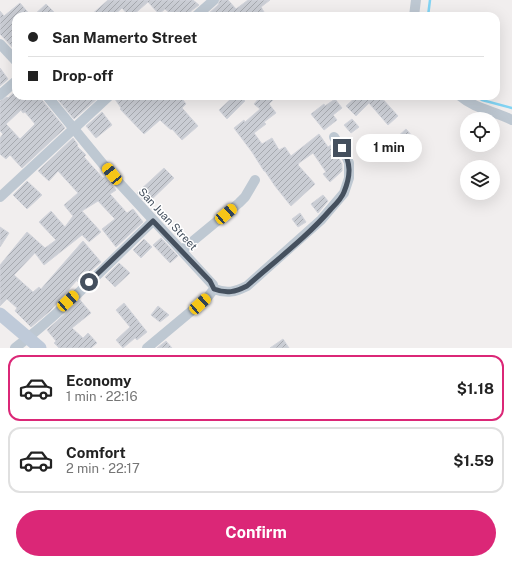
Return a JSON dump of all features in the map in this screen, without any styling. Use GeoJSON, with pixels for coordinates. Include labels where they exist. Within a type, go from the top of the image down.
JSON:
{"type":"FeatureCollection","features":[{"type":"Feature","properties":{"kind":"main road"},"geometry":{"type":"LineString","coordinates":[[0,314],[40,348]]}},
{"type":"Feature","properties":{"kind":"street"},"geometry":{"type":"LineString","coordinates":[[200,12],[214,0]]}},
{"type":"Feature","properties":{"kind":"street"},"geometry":{"type":"LineString","coordinates":[[414,12],[416,0]]}},
{"type":"Feature","properties":{"kind":"street"},"geometry":{"type":"LineString","coordinates":[[0,44],[12,57]]}},
{"type":"Feature","properties":{"kind":"street"},"geometry":{"type":"LineString","coordinates":[[0,95],[12,84]]}},
{"type":"Feature","properties":{"kind":"street","name":"San Juan Street"},"geometry":{"type":"LineString","coordinates":[[50,100],[153,221],[210,281],[214,289]]}},
{"type":"Feature","properties":{"kind":"street"},"geometry":{"type":"LineString","coordinates":[[0,197],[105,100]]}},
{"type":"Feature","properties":{"kind":"street"},"geometry":{"type":"LineString","coordinates":[[466,100],[474,106],[499,113],[512,120]]}},
{"type":"Feature","properties":{"kind":"street"},"geometry":{"type":"LineString","coordinates":[[147,348],[198,306],[214,289],[229,293],[247,286],[321,220],[335,205],[344,193],[349,178],[349,168],[347,158],[334,137]]}},
{"type":"Feature","properties":{"kind":"street"},"geometry":{"type":"LineString","coordinates":[[182,250],[239,203],[245,197],[255,180]]}},
{"type":"Feature","properties":{"kind":"street"},"geometry":{"type":"LineString","coordinates":[[15,348],[78,292],[153,221]]}},
{"type":"Feature","properties":{"kind":"building"},"geometry":{"type":"Polygon","coordinates":[[[108,0],[193,0],[199,5],[191,12],[168,12],[165,9],[161,12],[157,12],[148,2],[137,12],[126,12],[122,8],[118,12],[94,12],[108,0]]]}},
{"type":"Feature","properties":{"kind":"building"},"geometry":{"type":"Polygon","coordinates":[[[220,0],[228,0],[236,9],[248,0],[270,0],[261,7],[264,12],[210,12],[218,5],[220,0]]]}},
{"type":"Feature","properties":{"kind":"building"},"geometry":{"type":"Polygon","coordinates":[[[20,3],[28,12],[12,12],[12,47],[0,34],[0,11],[4,16],[20,3]]]}},
{"type":"Feature","properties":{"kind":"building"},"geometry":{"type":"Polygon","coordinates":[[[46,4],[54,12],[37,12],[46,4]]]}},
{"type":"Feature","properties":{"kind":"building"},"geometry":{"type":"Polygon","coordinates":[[[0,68],[8,79],[0,86],[0,68]]]}},
{"type":"Feature","properties":{"kind":"building"},"geometry":{"type":"Polygon","coordinates":[[[12,94],[12,100],[42,100],[65,128],[22,168],[10,155],[6,159],[0,154],[0,138],[3,134],[0,131],[0,101],[7,97],[8,98],[12,94]],[[21,110],[6,124],[20,139],[35,124],[25,112],[23,113],[21,110]]]}},
{"type":"Feature","properties":{"kind":"building"},"geometry":{"type":"Polygon","coordinates":[[[58,100],[96,100],[74,119],[58,100]]]}},
{"type":"Feature","properties":{"kind":"building"},"geometry":{"type":"Polygon","coordinates":[[[116,100],[183,100],[186,104],[182,108],[198,126],[182,140],[172,129],[171,130],[160,120],[144,134],[120,109],[121,108],[116,100]]]}},
{"type":"Feature","properties":{"kind":"building"},"geometry":{"type":"Polygon","coordinates":[[[230,100],[245,101],[227,119],[219,110],[230,100]]]}},
{"type":"Feature","properties":{"kind":"building"},"geometry":{"type":"Polygon","coordinates":[[[258,100],[273,100],[269,104],[276,113],[264,122],[266,124],[254,133],[262,144],[272,138],[279,150],[285,147],[291,156],[319,134],[328,147],[331,145],[342,164],[342,171],[330,182],[323,174],[326,172],[313,153],[298,165],[315,184],[291,206],[234,128],[244,120],[245,122],[260,109],[254,104],[258,100]]]}},
{"type":"Feature","properties":{"kind":"building"},"geometry":{"type":"Polygon","coordinates":[[[336,100],[342,108],[333,115],[337,120],[324,130],[311,114],[324,104],[325,106],[336,100]]]}},
{"type":"Feature","properties":{"kind":"building"},"geometry":{"type":"Polygon","coordinates":[[[353,100],[384,100],[398,116],[388,125],[369,103],[356,116],[346,106],[353,100]]]}},
{"type":"Feature","properties":{"kind":"building"},"geometry":{"type":"Polygon","coordinates":[[[102,112],[112,125],[96,138],[86,126],[102,112]]]}},
{"type":"Feature","properties":{"kind":"building"},"geometry":{"type":"Polygon","coordinates":[[[352,119],[359,127],[351,133],[344,125],[352,119]]]}},
{"type":"Feature","properties":{"kind":"building"},"geometry":{"type":"Polygon","coordinates":[[[406,129],[420,145],[408,156],[394,140],[406,129]]]}},
{"type":"Feature","properties":{"kind":"building"},"geometry":{"type":"Polygon","coordinates":[[[73,138],[78,145],[77,146],[86,155],[84,157],[116,190],[110,194],[127,213],[133,209],[143,222],[116,247],[102,229],[115,219],[98,201],[82,211],[101,232],[89,242],[82,235],[44,265],[35,253],[14,275],[33,292],[39,287],[41,289],[83,241],[101,262],[78,282],[77,280],[50,311],[31,327],[15,311],[17,308],[7,299],[0,306],[0,265],[27,232],[45,248],[56,240],[39,222],[51,211],[65,227],[73,216],[64,205],[78,193],[58,171],[49,181],[38,171],[73,138]]]}},
{"type":"Feature","properties":{"kind":"building"},"geometry":{"type":"Polygon","coordinates":[[[164,168],[174,178],[147,204],[137,193],[164,168]]]}},
{"type":"Feature","properties":{"kind":"building"},"geometry":{"type":"Polygon","coordinates":[[[27,181],[42,195],[27,209],[13,195],[27,181]]]}},
{"type":"Feature","properties":{"kind":"building"},"geometry":{"type":"Polygon","coordinates":[[[323,195],[328,201],[318,213],[311,204],[323,195]]]}},
{"type":"Feature","properties":{"kind":"building"},"geometry":{"type":"Polygon","coordinates":[[[300,213],[306,222],[298,227],[292,219],[300,213]]]}},
{"type":"Feature","properties":{"kind":"building"},"geometry":{"type":"Polygon","coordinates":[[[0,227],[9,233],[0,247],[0,227]]]}},
{"type":"Feature","properties":{"kind":"building"},"geometry":{"type":"Polygon","coordinates":[[[161,238],[178,256],[170,263],[153,245],[161,238]]]}},
{"type":"Feature","properties":{"kind":"building"},"geometry":{"type":"Polygon","coordinates":[[[144,239],[152,247],[141,258],[133,250],[144,239]]]}},
{"type":"Feature","properties":{"kind":"building"},"geometry":{"type":"Polygon","coordinates":[[[119,263],[130,273],[115,287],[105,277],[119,263]]]}},
{"type":"Feature","properties":{"kind":"building"},"geometry":{"type":"Polygon","coordinates":[[[80,300],[91,313],[72,328],[83,338],[88,333],[97,343],[91,348],[59,348],[54,343],[56,341],[47,330],[80,300]]]}},
{"type":"Feature","properties":{"kind":"building"},"geometry":{"type":"Polygon","coordinates":[[[124,303],[147,332],[137,340],[135,338],[123,348],[116,340],[130,327],[116,310],[124,303]]]}},
{"type":"Feature","properties":{"kind":"building"},"geometry":{"type":"Polygon","coordinates":[[[158,306],[169,315],[160,322],[151,315],[158,306]]]}},
{"type":"Feature","properties":{"kind":"building"},"geometry":{"type":"Polygon","coordinates":[[[283,339],[289,348],[270,348],[283,339]]]}},
{"type":"Feature","properties":{"kind":"building"},"geometry":{"type":"Polygon","coordinates":[[[166,341],[172,348],[157,348],[166,341]]]}},
{"type":"Feature","properties":{"kind":"waterway"},"geometry":{"type":"LineString","coordinates":[[428,12],[430,0]]}},
{"type":"Feature","properties":{"kind":"waterway"},"geometry":{"type":"LineString","coordinates":[[482,100],[512,108]]}},
{"type":"Feature","properties":{"kind":"route"},"geometry":{"type":"LineString","coordinates":[[89,282],[153,221],[210,281],[214,289],[229,293],[247,286],[321,220],[344,193],[349,178],[349,163],[342,148]]}}]}
